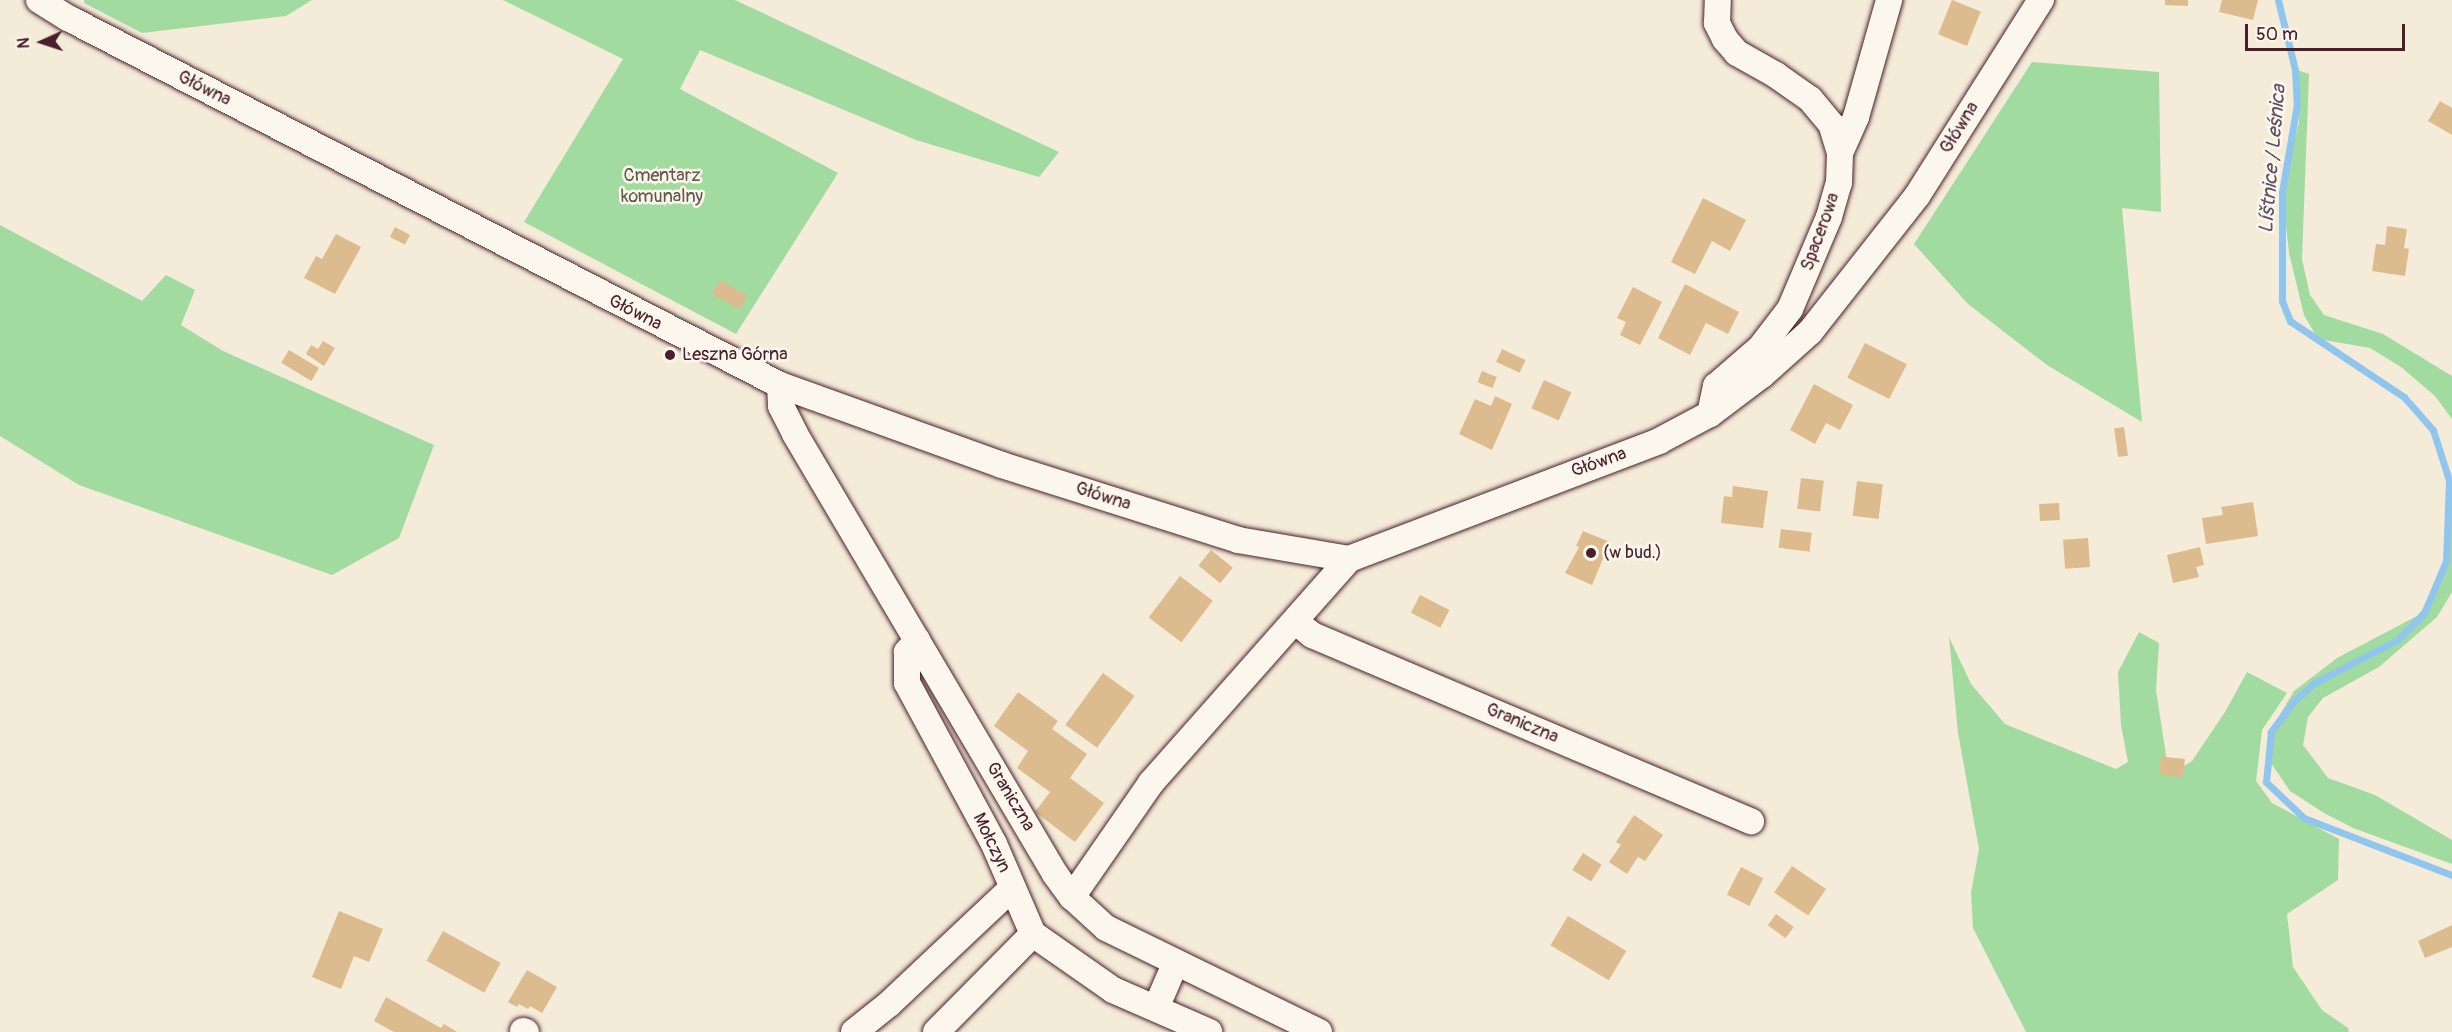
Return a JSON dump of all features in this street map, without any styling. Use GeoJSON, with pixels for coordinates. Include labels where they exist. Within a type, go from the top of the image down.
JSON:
{"type":"FeatureCollection","features":[{"type":"Feature","properties":{"kind":"street","name":"Główna"},"geometry":{"type":"LineString","coordinates":[[39,0],[216,95],[780,385],[1002,465],[1238,540],[1349,559],[1659,441],[1710,414],[1762,375],[1810,332],[1917,196],[2041,0]]}},
{"type":"Feature","properties":{"kind":"street","name":"Spacerowa"},"geometry":{"type":"LineString","coordinates":[[1710,414],[1716,386],[1761,347],[1790,309],[1829,218],[1839,183],[1840,153],[1831,124],[1810,99],[1776,75],[1737,53],[1725,39],[1717,22],[1718,0]]}},
{"type":"Feature","properties":{"kind":"street"},"geometry":{"type":"LineString","coordinates":[[1840,153],[1856,117],[1889,0]]}},
{"type":"Feature","properties":{"kind":"street","name":"Graniczna"},"geometry":{"type":"LineString","coordinates":[[780,385],[781,406],[795,434],[1055,874],[1072,897],[1106,928],[1175,964],[1319,1032]]}},
{"type":"Feature","properties":{"kind":"street"},"geometry":{"type":"LineString","coordinates":[[1072,897],[1151,783],[1296,622],[1349,559]]}},
{"type":"Feature","properties":{"kind":"street","name":"Graniczna"},"geometry":{"type":"LineString","coordinates":[[1296,622],[1312,635],[1751,821]]}},
{"type":"Feature","properties":{"kind":"street","name":"Mołczyn"},"geometry":{"type":"LineString","coordinates":[[854,1032],[889,1004],[1012,888],[994,844],[907,683],[907,652],[917,640]]}},
{"type":"Feature","properties":{"kind":"street"},"geometry":{"type":"LineString","coordinates":[[1012,888],[1033,934],[1113,990],[1209,1032]]}},
{"type":"Feature","properties":{"kind":"street"},"geometry":{"type":"LineString","coordinates":[[936,1032],[1033,934]]}},
{"type":"Feature","properties":{"kind":"street"},"geometry":{"type":"LineString","coordinates":[[1156,1008],[1175,964]]}},
{"type":"Feature","properties":{"kind":"green space"},"geometry":{"type":"Polygon","coordinates":[[[84,0],[312,0],[286,16],[142,33],[84,3],[84,0]]]}},
{"type":"Feature","properties":{"kind":"green space","name":"Cmentarz komunalny"},"geometry":{"type":"Polygon","coordinates":[[[503,0],[735,0],[1059,152],[1039,177],[916,140],[700,50],[680,89],[838,173],[736,334],[524,222],[623,59],[503,0]]]}},
{"type":"Feature","properties":{"kind":"green space"},"geometry":{"type":"Polygon","coordinates":[[[2032,62],[2159,72],[2161,212],[2122,208],[2142,422],[2047,365],[1968,304],[1914,244],[2032,62]]]}},
{"type":"Feature","properties":{"kind":"green space"},"geometry":{"type":"Polygon","coordinates":[[[2297,70],[2309,74],[2302,259],[2310,295],[2324,315],[2383,334],[2452,376],[2452,419],[2435,396],[2401,367],[2370,348],[2318,339],[2304,315],[2289,253],[2282,188],[2299,122],[2297,70]]]}},
{"type":"Feature","properties":{"kind":"green space"},"geometry":{"type":"Polygon","coordinates":[[[0,225],[142,301],[166,275],[195,290],[181,325],[223,351],[434,445],[399,538],[332,575],[79,485],[0,436],[0,225]]]}},
{"type":"Feature","properties":{"kind":"green space"},"geometry":{"type":"Polygon","coordinates":[[[2452,486],[2452,592],[2437,617],[2379,667],[2323,698],[2308,717],[2303,745],[2328,778],[2375,795],[2452,840],[2452,864],[2353,828],[2290,791],[2269,760],[2268,744],[2272,728],[2294,691],[2337,658],[2417,616],[2434,597],[2445,567],[2446,500],[2452,486]]]}},
{"type":"Feature","properties":{"kind":"green space"},"geometry":{"type":"Polygon","coordinates":[[[2139,632],[2159,643],[2156,690],[2169,775],[2192,761],[2225,712],[2247,672],[2287,693],[2262,730],[2256,781],[2272,803],[2339,839],[2338,880],[2287,914],[2293,967],[2322,1010],[2348,1028],[2349,1032],[2026,1032],[1973,928],[1971,893],[1979,849],[1958,733],[1949,637],[1971,684],[2005,724],[2116,769],[2128,762],[2121,725],[2118,672],[2139,632]]]}},
{"type":"Feature","properties":{"kind":"building"},"geometry":{"type":"Polygon","coordinates":[[[1952,0],[1981,12],[1967,46],[1938,34],[1952,0]]]}},
{"type":"Feature","properties":{"kind":"building"},"geometry":{"type":"Polygon","coordinates":[[[2165,0],[2188,0],[2188,6],[2165,5],[2165,0]]]}},
{"type":"Feature","properties":{"kind":"building"},"geometry":{"type":"Polygon","coordinates":[[[2222,0],[2258,0],[2253,20],[2219,12],[2222,0]]]}},
{"type":"Feature","properties":{"kind":"building"},"geometry":{"type":"Polygon","coordinates":[[[2440,101],[2452,108],[2452,135],[2428,121],[2440,101]]]}},
{"type":"Feature","properties":{"kind":"building"},"geometry":{"type":"Polygon","coordinates":[[[1703,198],[1746,220],[1730,251],[1712,241],[1695,274],[1671,262],[1703,198]]]}},
{"type":"Feature","properties":{"kind":"building"},"geometry":{"type":"Polygon","coordinates":[[[2387,226],[2407,229],[2404,248],[2409,249],[2405,276],[2372,271],[2376,244],[2385,245],[2387,226]]]}},
{"type":"Feature","properties":{"kind":"building"},"geometry":{"type":"Polygon","coordinates":[[[395,227],[410,235],[405,245],[390,237],[395,227]]]}},
{"type":"Feature","properties":{"kind":"building"},"geometry":{"type":"Polygon","coordinates":[[[336,234],[361,247],[335,294],[304,278],[316,256],[322,259],[336,234]]]}},
{"type":"Feature","properties":{"kind":"building"},"geometry":{"type":"Polygon","coordinates":[[[720,280],[748,296],[740,310],[712,294],[720,280]]]}},
{"type":"Feature","properties":{"kind":"building"},"geometry":{"type":"Polygon","coordinates":[[[1685,284],[1739,312],[1728,334],[1706,323],[1690,355],[1658,338],[1685,284]]]}},
{"type":"Feature","properties":{"kind":"building"},"geometry":{"type":"Polygon","coordinates":[[[1633,287],[1662,302],[1640,345],[1620,335],[1626,322],[1617,318],[1633,287]]]}},
{"type":"Feature","properties":{"kind":"building"},"geometry":{"type":"Polygon","coordinates":[[[323,341],[335,348],[324,366],[306,354],[311,345],[318,349],[323,341]]]}},
{"type":"Feature","properties":{"kind":"building"},"geometry":{"type":"Polygon","coordinates":[[[1865,343],[1907,364],[1889,399],[1847,378],[1865,343]]]}},
{"type":"Feature","properties":{"kind":"building"},"geometry":{"type":"Polygon","coordinates":[[[1502,349],[1526,360],[1520,373],[1496,362],[1502,349]]]}},
{"type":"Feature","properties":{"kind":"building"},"geometry":{"type":"Polygon","coordinates":[[[289,350],[319,368],[311,381],[281,363],[289,350]]]}},
{"type":"Feature","properties":{"kind":"building"},"geometry":{"type":"Polygon","coordinates":[[[1482,371],[1497,377],[1492,388],[1478,382],[1482,371]]]}},
{"type":"Feature","properties":{"kind":"building"},"geometry":{"type":"Polygon","coordinates":[[[1544,380],[1571,392],[1559,421],[1531,408],[1544,380]]]}},
{"type":"Feature","properties":{"kind":"building"},"geometry":{"type":"Polygon","coordinates":[[[1814,384],[1853,405],[1840,430],[1826,423],[1815,444],[1790,430],[1814,384]]]}},
{"type":"Feature","properties":{"kind":"building"},"geometry":{"type":"Polygon","coordinates":[[[1495,396],[1512,404],[1492,450],[1459,434],[1475,399],[1491,406],[1495,396]]]}},
{"type":"Feature","properties":{"kind":"building"},"geometry":{"type":"Polygon","coordinates":[[[2124,427],[2128,456],[2118,457],[2114,428],[2124,427]]]}},
{"type":"Feature","properties":{"kind":"building"},"geometry":{"type":"Polygon","coordinates":[[[1801,478],[1824,481],[1820,512],[1797,509],[1801,478]]]}},
{"type":"Feature","properties":{"kind":"building"},"geometry":{"type":"Polygon","coordinates":[[[1857,481],[1883,484],[1879,519],[1853,516],[1857,481]]]}},
{"type":"Feature","properties":{"kind":"building"},"geometry":{"type":"Polygon","coordinates":[[[1733,486],[1768,491],[1763,528],[1721,523],[1724,496],[1732,497],[1733,486]]]}},
{"type":"Feature","properties":{"kind":"building"},"geometry":{"type":"Polygon","coordinates":[[[2253,502],[2258,536],[2206,544],[2202,518],[2223,515],[2221,507],[2253,502]]]}},
{"type":"Feature","properties":{"kind":"building"},"geometry":{"type":"Polygon","coordinates":[[[2059,503],[2060,520],[2040,521],[2039,504],[2059,503]]]}},
{"type":"Feature","properties":{"kind":"building"},"geometry":{"type":"Polygon","coordinates":[[[1781,529],[1812,533],[1809,552],[1779,548],[1781,529]]]}},
{"type":"Feature","properties":{"kind":"building","name":"(w bud.)"},"geometry":{"type":"Polygon","coordinates":[[[1583,531],[1610,542],[1592,585],[1565,573],[1579,547],[1576,546],[1583,531]]]}},
{"type":"Feature","properties":{"kind":"building"},"geometry":{"type":"Polygon","coordinates":[[[2088,538],[2090,567],[2065,569],[2063,540],[2088,538]]]}},
{"type":"Feature","properties":{"kind":"building"},"geometry":{"type":"Polygon","coordinates":[[[2200,547],[2204,565],[2196,567],[2199,577],[2173,583],[2167,555],[2200,547]]]}},
{"type":"Feature","properties":{"kind":"building"},"geometry":{"type":"Polygon","coordinates":[[[1211,550],[1233,568],[1220,583],[1198,566],[1211,550]]]}},
{"type":"Feature","properties":{"kind":"building"},"geometry":{"type":"Polygon","coordinates":[[[1180,576],[1213,601],[1181,642],[1149,618],[1180,576]]]}},
{"type":"Feature","properties":{"kind":"building"},"geometry":{"type":"Polygon","coordinates":[[[1420,595],[1449,610],[1440,628],[1411,613],[1420,595]]]}},
{"type":"Feature","properties":{"kind":"building"},"geometry":{"type":"Polygon","coordinates":[[[1103,673],[1135,696],[1097,748],[1065,725],[1103,673]]]}},
{"type":"Feature","properties":{"kind":"building"},"geometry":{"type":"Polygon","coordinates":[[[1018,692],[1058,721],[1052,729],[1087,754],[1070,778],[1104,803],[1075,842],[1035,812],[1050,792],[1017,768],[1028,751],[994,726],[1018,692]]]}},
{"type":"Feature","properties":{"kind":"building"},"geometry":{"type":"Polygon","coordinates":[[[2161,756],[2185,759],[2183,777],[2159,774],[2161,756]]]}},
{"type":"Feature","properties":{"kind":"building"},"geometry":{"type":"Polygon","coordinates":[[[1634,815],[1663,835],[1645,861],[1638,857],[1627,874],[1609,862],[1621,845],[1616,842],[1634,815]]]}},
{"type":"Feature","properties":{"kind":"building"},"geometry":{"type":"Polygon","coordinates":[[[1583,853],[1602,865],[1591,882],[1572,870],[1583,853]]]}},
{"type":"Feature","properties":{"kind":"building"},"geometry":{"type":"Polygon","coordinates":[[[1792,866],[1826,889],[1808,915],[1774,893],[1792,866]]]}},
{"type":"Feature","properties":{"kind":"building"},"geometry":{"type":"Polygon","coordinates":[[[1741,867],[1763,878],[1749,906],[1727,895],[1741,867]]]}},
{"type":"Feature","properties":{"kind":"building"},"geometry":{"type":"Polygon","coordinates":[[[339,911],[383,929],[369,962],[354,956],[341,989],[312,977],[339,911]]]}},
{"type":"Feature","properties":{"kind":"building"},"geometry":{"type":"Polygon","coordinates":[[[1776,914],[1794,927],[1786,938],[1768,925],[1776,914]]]}},
{"type":"Feature","properties":{"kind":"building"},"geometry":{"type":"Polygon","coordinates":[[[1568,916],[1626,951],[1609,980],[1550,945],[1568,916]]]}},
{"type":"Feature","properties":{"kind":"building"},"geometry":{"type":"Polygon","coordinates":[[[2452,925],[2452,947],[2425,958],[2418,941],[2452,925]]]}},
{"type":"Feature","properties":{"kind":"building"},"geometry":{"type":"Polygon","coordinates":[[[443,931],[501,963],[484,993],[427,961],[443,931]]]}},
{"type":"Feature","properties":{"kind":"building"},"geometry":{"type":"Polygon","coordinates":[[[527,970],[557,987],[542,1013],[530,1006],[528,1009],[519,1004],[517,1007],[508,1002],[527,970]]]}},
{"type":"Feature","properties":{"kind":"building"},"geometry":{"type":"Polygon","coordinates":[[[386,997],[441,1028],[444,1024],[457,1032],[394,1032],[374,1021],[386,997]]]}},
{"type":"Feature","properties":{"kind":"waterway","name":"Líštnice / Leśnica"},"geometry":{"type":"LineString","coordinates":[[2278,0],[2295,70],[2297,104],[2282,192],[2282,301],[2290,321],[2404,397],[2433,430],[2449,480],[2446,561],[2424,613],[2397,640],[2314,683],[2294,701],[2271,732],[2266,782],[2304,818],[2452,875]]}},
{"type":"Feature","properties":{"kind":"place","name":"Leszna Górna"},"geometry":{"type":"Point","coordinates":[670,355]}},
{"type":"Feature","properties":{"kind":"place","name":"(w bud.)"},"geometry":{"type":"Point","coordinates":[1591,553]}}]}
